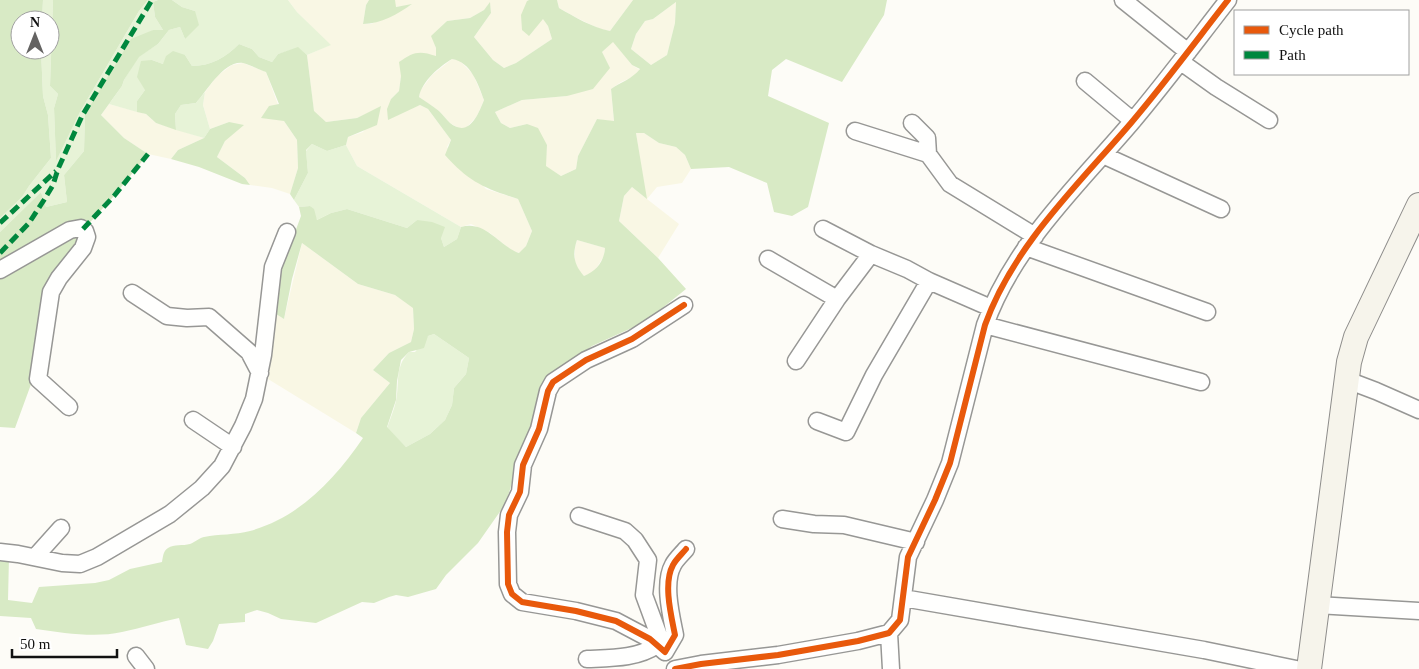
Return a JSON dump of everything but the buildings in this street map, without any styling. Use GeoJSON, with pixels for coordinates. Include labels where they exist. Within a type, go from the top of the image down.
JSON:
{"type":"FeatureCollection","features":[{"type":"Feature","properties":{"kind":"main road"},"geometry":{"type":"LineString","coordinates":[[1309,669],[1349,362],[1356,337],[1419,205]]}},
{"type":"Feature","properties":{"kind":"street"},"geometry":{"type":"LineString","coordinates":[[1123,0],[1216,87],[1269,120]]}},
{"type":"Feature","properties":{"kind":"street"},"geometry":{"type":"LineString","coordinates":[[675,669],[778,656],[890,633],[900,620],[908,557],[950,463],[991,308],[1010,273],[1031,241],[1076,184],[1133,121],[1228,0]]}},
{"type":"Feature","properties":{"kind":"street"},"geometry":{"type":"LineString","coordinates":[[1085,81],[1133,121]]}},
{"type":"Feature","properties":{"kind":"street"},"geometry":{"type":"LineString","coordinates":[[912,123],[927,138],[928,154],[950,184],[1031,241],[1207,312]]}},
{"type":"Feature","properties":{"kind":"street"},"geometry":{"type":"LineString","coordinates":[[855,131],[928,154]]}},
{"type":"Feature","properties":{"kind":"street"},"geometry":{"type":"LineString","coordinates":[[1103,155],[1221,209]]}},
{"type":"Feature","properties":{"kind":"street"},"geometry":{"type":"LineString","coordinates":[[0,270],[70,230],[81,228],[85,231],[87,237],[83,248],[50,292],[38,379],[68,407]]}},
{"type":"Feature","properties":{"kind":"street"},"geometry":{"type":"LineString","coordinates":[[823,229],[871,254],[908,269],[929,281],[991,308]]}},
{"type":"Feature","properties":{"kind":"street"},"geometry":{"type":"LineString","coordinates":[[0,552],[62,563],[80,564],[119,546],[170,514],[202,488],[222,466],[233,447],[254,399],[260,373],[272,267],[287,232]]}},
{"type":"Feature","properties":{"kind":"street"},"geometry":{"type":"LineString","coordinates":[[796,361],[837,299],[871,254]]}},
{"type":"Feature","properties":{"kind":"street"},"geometry":{"type":"LineString","coordinates":[[768,259],[837,299]]}},
{"type":"Feature","properties":{"kind":"street"},"geometry":{"type":"LineString","coordinates":[[816,420],[846,432],[874,375],[929,281]]}},
{"type":"Feature","properties":{"kind":"street"},"geometry":{"type":"LineString","coordinates":[[132,293],[167,316],[187,318],[209,317],[249,352],[260,373]]}},
{"type":"Feature","properties":{"kind":"street"},"geometry":{"type":"LineString","coordinates":[[661,648],[616,621],[576,611],[522,602],[512,594],[508,584],[507,532],[510,515],[520,492],[523,465],[539,429],[548,391],[554,382],[586,360],[632,339],[684,305]]}},
{"type":"Feature","properties":{"kind":"street"},"geometry":{"type":"LineString","coordinates":[[985,325],[1201,382]]}},
{"type":"Feature","properties":{"kind":"street"},"geometry":{"type":"LineString","coordinates":[[1347,380],[1419,410]]}},
{"type":"Feature","properties":{"kind":"street"},"geometry":{"type":"LineString","coordinates":[[193,420],[233,447]]}},
{"type":"Feature","properties":{"kind":"street"},"geometry":{"type":"LineString","coordinates":[[579,516],[625,531],[635,540],[648,560],[644,595],[661,648],[670,669]]}},
{"type":"Feature","properties":{"kind":"street"},"geometry":{"type":"LineString","coordinates":[[782,518],[814,524],[844,525],[916,542]]}},
{"type":"Feature","properties":{"kind":"street"},"geometry":{"type":"LineString","coordinates":[[35,557],[61,528]]}},
{"type":"Feature","properties":{"kind":"street"},"geometry":{"type":"LineString","coordinates":[[587,659],[630,656],[647,652],[661,648],[675,635],[670,610],[668,584],[672,565],[686,549]]}},
{"type":"Feature","properties":{"kind":"street"},"geometry":{"type":"LineString","coordinates":[[904,598],[1204,650],[1296,669]]}},
{"type":"Feature","properties":{"kind":"street"},"geometry":{"type":"LineString","coordinates":[[1317,605],[1419,611]]}},
{"type":"Feature","properties":{"kind":"street"},"geometry":{"type":"LineString","coordinates":[[890,633],[891,669]]}},
{"type":"Feature","properties":{"kind":"shaded area"},"geometry":{"type":"Polygon","coordinates":[[[288,0],[369,0],[366,5],[363,24],[371,24],[411,5],[395,7],[395,0],[529,0],[527,1],[529,35],[543,18],[552,39],[516,63],[504,68],[493,60],[474,37],[491,13],[490,3],[484,10],[470,18],[447,21],[432,36],[436,48],[436,56],[401,76],[399,91],[391,99],[407,110],[420,105],[428,109],[451,140],[447,147],[486,189],[518,199],[532,231],[526,246],[520,253],[512,251],[490,233],[471,224],[461,227],[357,166],[346,145],[348,137],[363,132],[381,107],[357,118],[326,122],[314,112],[307,55],[330,45],[297,12],[288,0]]]}},
{"type":"Feature","properties":{"kind":"shaded area"},"geometry":{"type":"Polygon","coordinates":[[[557,0],[633,0],[610,31],[600,29],[559,8],[557,0]]]}},
{"type":"Feature","properties":{"kind":"shaded area"},"geometry":{"type":"Polygon","coordinates":[[[676,2],[675,23],[667,55],[651,65],[631,49],[636,34],[645,21],[653,19],[676,2]]]}},
{"type":"Feature","properties":{"kind":"shaded area"},"geometry":{"type":"Polygon","coordinates":[[[613,41],[632,65],[640,70],[633,77],[611,89],[614,122],[597,119],[578,156],[576,169],[561,176],[545,166],[547,145],[527,124],[510,128],[501,123],[495,112],[522,100],[567,96],[613,41]]]}},
{"type":"Feature","properties":{"kind":"shaded area"},"geometry":{"type":"Polygon","coordinates":[[[452,59],[459,60],[473,74],[484,100],[477,116],[466,128],[460,129],[419,97],[420,91],[432,75],[452,59]]]}},
{"type":"Feature","properties":{"kind":"shaded area"},"geometry":{"type":"Polygon","coordinates":[[[243,63],[266,72],[284,121],[297,140],[298,168],[290,194],[272,188],[250,185],[245,178],[217,157],[225,141],[229,122],[210,129],[203,105],[205,92],[217,76],[232,65],[243,63]]]}},
{"type":"Feature","properties":{"kind":"shaded area"},"geometry":{"type":"Polygon","coordinates":[[[109,104],[146,114],[156,123],[204,138],[178,150],[171,159],[148,154],[124,138],[101,115],[109,104]]]}},
{"type":"Feature","properties":{"kind":"shaded area"},"geometry":{"type":"Polygon","coordinates":[[[636,133],[644,133],[659,143],[676,147],[685,155],[691,169],[682,183],[657,187],[647,199],[679,224],[658,258],[619,221],[624,196],[632,187],[646,198],[636,133]]]}},
{"type":"Feature","properties":{"kind":"shaded area"},"geometry":{"type":"Polygon","coordinates":[[[577,240],[605,248],[604,256],[594,272],[584,276],[575,267],[577,240]]]}},
{"type":"Feature","properties":{"kind":"shaded area"},"geometry":{"type":"Polygon","coordinates":[[[302,243],[358,284],[395,295],[413,307],[414,329],[411,342],[389,353],[373,370],[390,383],[361,418],[356,433],[268,379],[276,314],[284,319],[302,243]]]}},
{"type":"Feature","properties":{"kind":"green space"},"geometry":{"type":"Polygon","coordinates":[[[0,0],[43,0],[42,10],[10,10],[10,60],[41,60],[43,96],[48,115],[51,158],[22,197],[0,218],[0,0]]]}},
{"type":"Feature","properties":{"kind":"green space"},"geometry":{"type":"Polygon","coordinates":[[[43,0],[53,0],[53,10],[42,10],[43,0]]]}},
{"type":"Feature","properties":{"kind":"green space"},"geometry":{"type":"Polygon","coordinates":[[[53,0],[148,0],[139,11],[80,112],[56,161],[54,108],[58,94],[50,86],[51,60],[60,60],[60,10],[53,10],[53,0]]]}},
{"type":"Feature","properties":{"kind":"green space"},"geometry":{"type":"Polygon","coordinates":[[[148,0],[158,0],[153,2],[155,17],[163,30],[153,30],[85,114],[84,151],[64,175],[67,202],[46,207],[41,192],[0,232],[0,218],[22,197],[51,158],[48,115],[43,96],[41,60],[51,60],[50,86],[58,94],[54,108],[56,160],[80,112],[139,11],[148,0]]]}},
{"type":"Feature","properties":{"kind":"green space"},"geometry":{"type":"Polygon","coordinates":[[[172,0],[288,0],[297,12],[331,45],[307,55],[298,48],[278,54],[272,62],[259,57],[252,49],[239,44],[223,57],[199,66],[192,66],[185,55],[163,64],[152,60],[145,90],[137,101],[137,112],[109,104],[122,86],[138,57],[158,44],[169,30],[180,27],[185,39],[195,11],[182,7],[172,0]]]}},
{"type":"Feature","properties":{"kind":"green space"},"geometry":{"type":"Polygon","coordinates":[[[172,0],[182,7],[195,11],[199,25],[185,39],[180,27],[169,30],[158,44],[139,57],[122,86],[101,115],[124,138],[148,154],[84,229],[59,278],[41,357],[15,428],[0,427],[0,232],[41,192],[46,207],[67,202],[64,175],[84,151],[85,114],[131,39],[153,30],[163,30],[155,17],[153,2],[172,0]]]}},
{"type":"Feature","properties":{"kind":"green space"},"geometry":{"type":"Polygon","coordinates":[[[369,0],[395,0],[396,7],[412,4],[389,18],[370,24],[363,24],[366,5],[369,0]]]}},
{"type":"Feature","properties":{"kind":"green space"},"geometry":{"type":"Polygon","coordinates":[[[557,0],[559,8],[590,24],[610,31],[633,0],[887,0],[884,15],[842,82],[786,59],[772,70],[768,96],[829,123],[808,207],[792,216],[774,212],[767,183],[729,167],[691,169],[685,155],[676,147],[659,143],[644,133],[636,133],[647,199],[632,187],[624,196],[619,221],[658,258],[686,289],[645,322],[592,346],[551,378],[518,462],[506,503],[478,543],[446,575],[436,589],[408,597],[396,595],[374,603],[362,602],[316,623],[281,619],[257,610],[245,614],[245,622],[219,624],[208,649],[186,645],[179,618],[112,634],[90,635],[36,629],[31,618],[0,616],[0,557],[9,557],[8,600],[32,603],[39,587],[95,583],[109,580],[130,569],[162,562],[164,552],[170,547],[190,544],[204,537],[250,531],[268,525],[285,516],[315,495],[341,468],[363,438],[356,433],[361,418],[390,383],[373,370],[389,353],[411,342],[414,329],[413,308],[395,295],[358,284],[302,243],[284,319],[276,314],[282,267],[301,216],[299,207],[310,206],[314,209],[317,220],[331,213],[347,209],[407,228],[417,220],[432,222],[445,227],[441,238],[444,247],[457,239],[461,227],[478,227],[519,253],[526,246],[532,231],[518,199],[478,183],[462,172],[445,155],[451,140],[428,109],[420,105],[388,120],[387,109],[391,99],[399,91],[401,76],[399,62],[416,53],[436,56],[436,48],[431,36],[447,21],[470,18],[484,10],[490,2],[491,13],[474,37],[493,60],[504,68],[516,63],[552,39],[548,26],[543,19],[529,36],[522,30],[521,15],[527,1],[557,0]],[[676,2],[653,19],[645,21],[636,34],[631,49],[651,65],[667,55],[675,23],[676,2]],[[613,42],[602,52],[610,68],[593,89],[567,96],[522,100],[495,112],[501,123],[510,128],[527,124],[538,128],[547,145],[546,166],[561,176],[576,169],[578,156],[597,119],[614,121],[611,89],[630,78],[640,69],[632,65],[613,42]],[[452,59],[427,80],[419,97],[439,111],[450,123],[462,128],[468,126],[476,118],[484,100],[473,75],[464,64],[452,59]],[[577,240],[575,250],[576,264],[584,276],[599,265],[605,248],[577,240]],[[434,334],[428,336],[424,348],[409,352],[401,360],[396,400],[387,427],[406,447],[430,434],[445,420],[452,405],[454,388],[466,374],[469,358],[434,334]]]}},
{"type":"Feature","properties":{"kind":"green space"},"geometry":{"type":"Polygon","coordinates":[[[239,44],[252,49],[259,57],[272,62],[278,54],[298,47],[307,55],[314,111],[326,122],[357,118],[381,106],[377,125],[348,137],[346,145],[327,151],[312,144],[306,150],[308,173],[294,200],[290,194],[298,168],[297,140],[284,121],[261,118],[269,106],[279,104],[266,72],[243,63],[229,66],[216,77],[196,103],[181,105],[175,114],[176,130],[156,123],[146,114],[137,112],[137,101],[145,90],[137,77],[141,61],[152,60],[163,64],[166,56],[173,51],[185,55],[192,66],[199,66],[218,60],[239,44]]]}},
{"type":"Feature","properties":{"kind":"green space"},"geometry":{"type":"Polygon","coordinates":[[[205,92],[203,105],[210,129],[204,138],[176,130],[175,114],[181,105],[196,103],[205,92]]]}},
{"type":"Feature","properties":{"kind":"green space"},"geometry":{"type":"Polygon","coordinates":[[[229,122],[244,125],[225,141],[217,157],[245,178],[250,185],[242,184],[199,167],[171,159],[178,150],[204,138],[210,129],[229,122]]]}},
{"type":"Feature","properties":{"kind":"green space"},"geometry":{"type":"Polygon","coordinates":[[[312,144],[327,151],[346,145],[357,166],[461,227],[457,239],[444,247],[441,238],[417,220],[407,228],[347,209],[331,213],[317,220],[310,206],[299,207],[294,200],[308,173],[306,151],[312,144]]]}},
{"type":"Feature","properties":{"kind":"green space"},"geometry":{"type":"Polygon","coordinates":[[[434,334],[469,358],[466,374],[454,388],[452,405],[445,420],[430,434],[406,447],[387,428],[396,401],[399,370],[409,352],[415,352],[428,336],[434,334]]]}},
{"type":"Feature","properties":{"kind":"marked path"},"geometry":{"type":"LineString","coordinates":[[0,253],[29,223],[44,200],[53,185],[58,169],[82,116],[152,0]]}},
{"type":"Feature","properties":{"kind":"marked path"},"geometry":{"type":"LineString","coordinates":[[83,229],[114,196],[148,154]]}},
{"type":"Feature","properties":{"kind":"marked path"},"geometry":{"type":"LineString","coordinates":[[0,223],[56,171]]}},
{"type":"Feature","properties":{"kind":"cycle path"},"geometry":{"type":"LineString","coordinates":[[675,669],[778,655],[858,641],[889,633],[900,620],[908,557],[950,463],[985,325],[997,296],[1012,269],[1049,218],[1144,108],[1228,0]]}},
{"type":"Feature","properties":{"kind":"cycle path"},"geometry":{"type":"LineString","coordinates":[[684,305],[632,339],[586,360],[553,382],[548,391],[539,429],[523,465],[520,492],[509,515],[507,532],[508,584],[512,594],[522,602],[576,611],[616,621],[650,639],[665,652],[675,635],[668,590],[670,572],[674,563],[686,549]]}}]}
